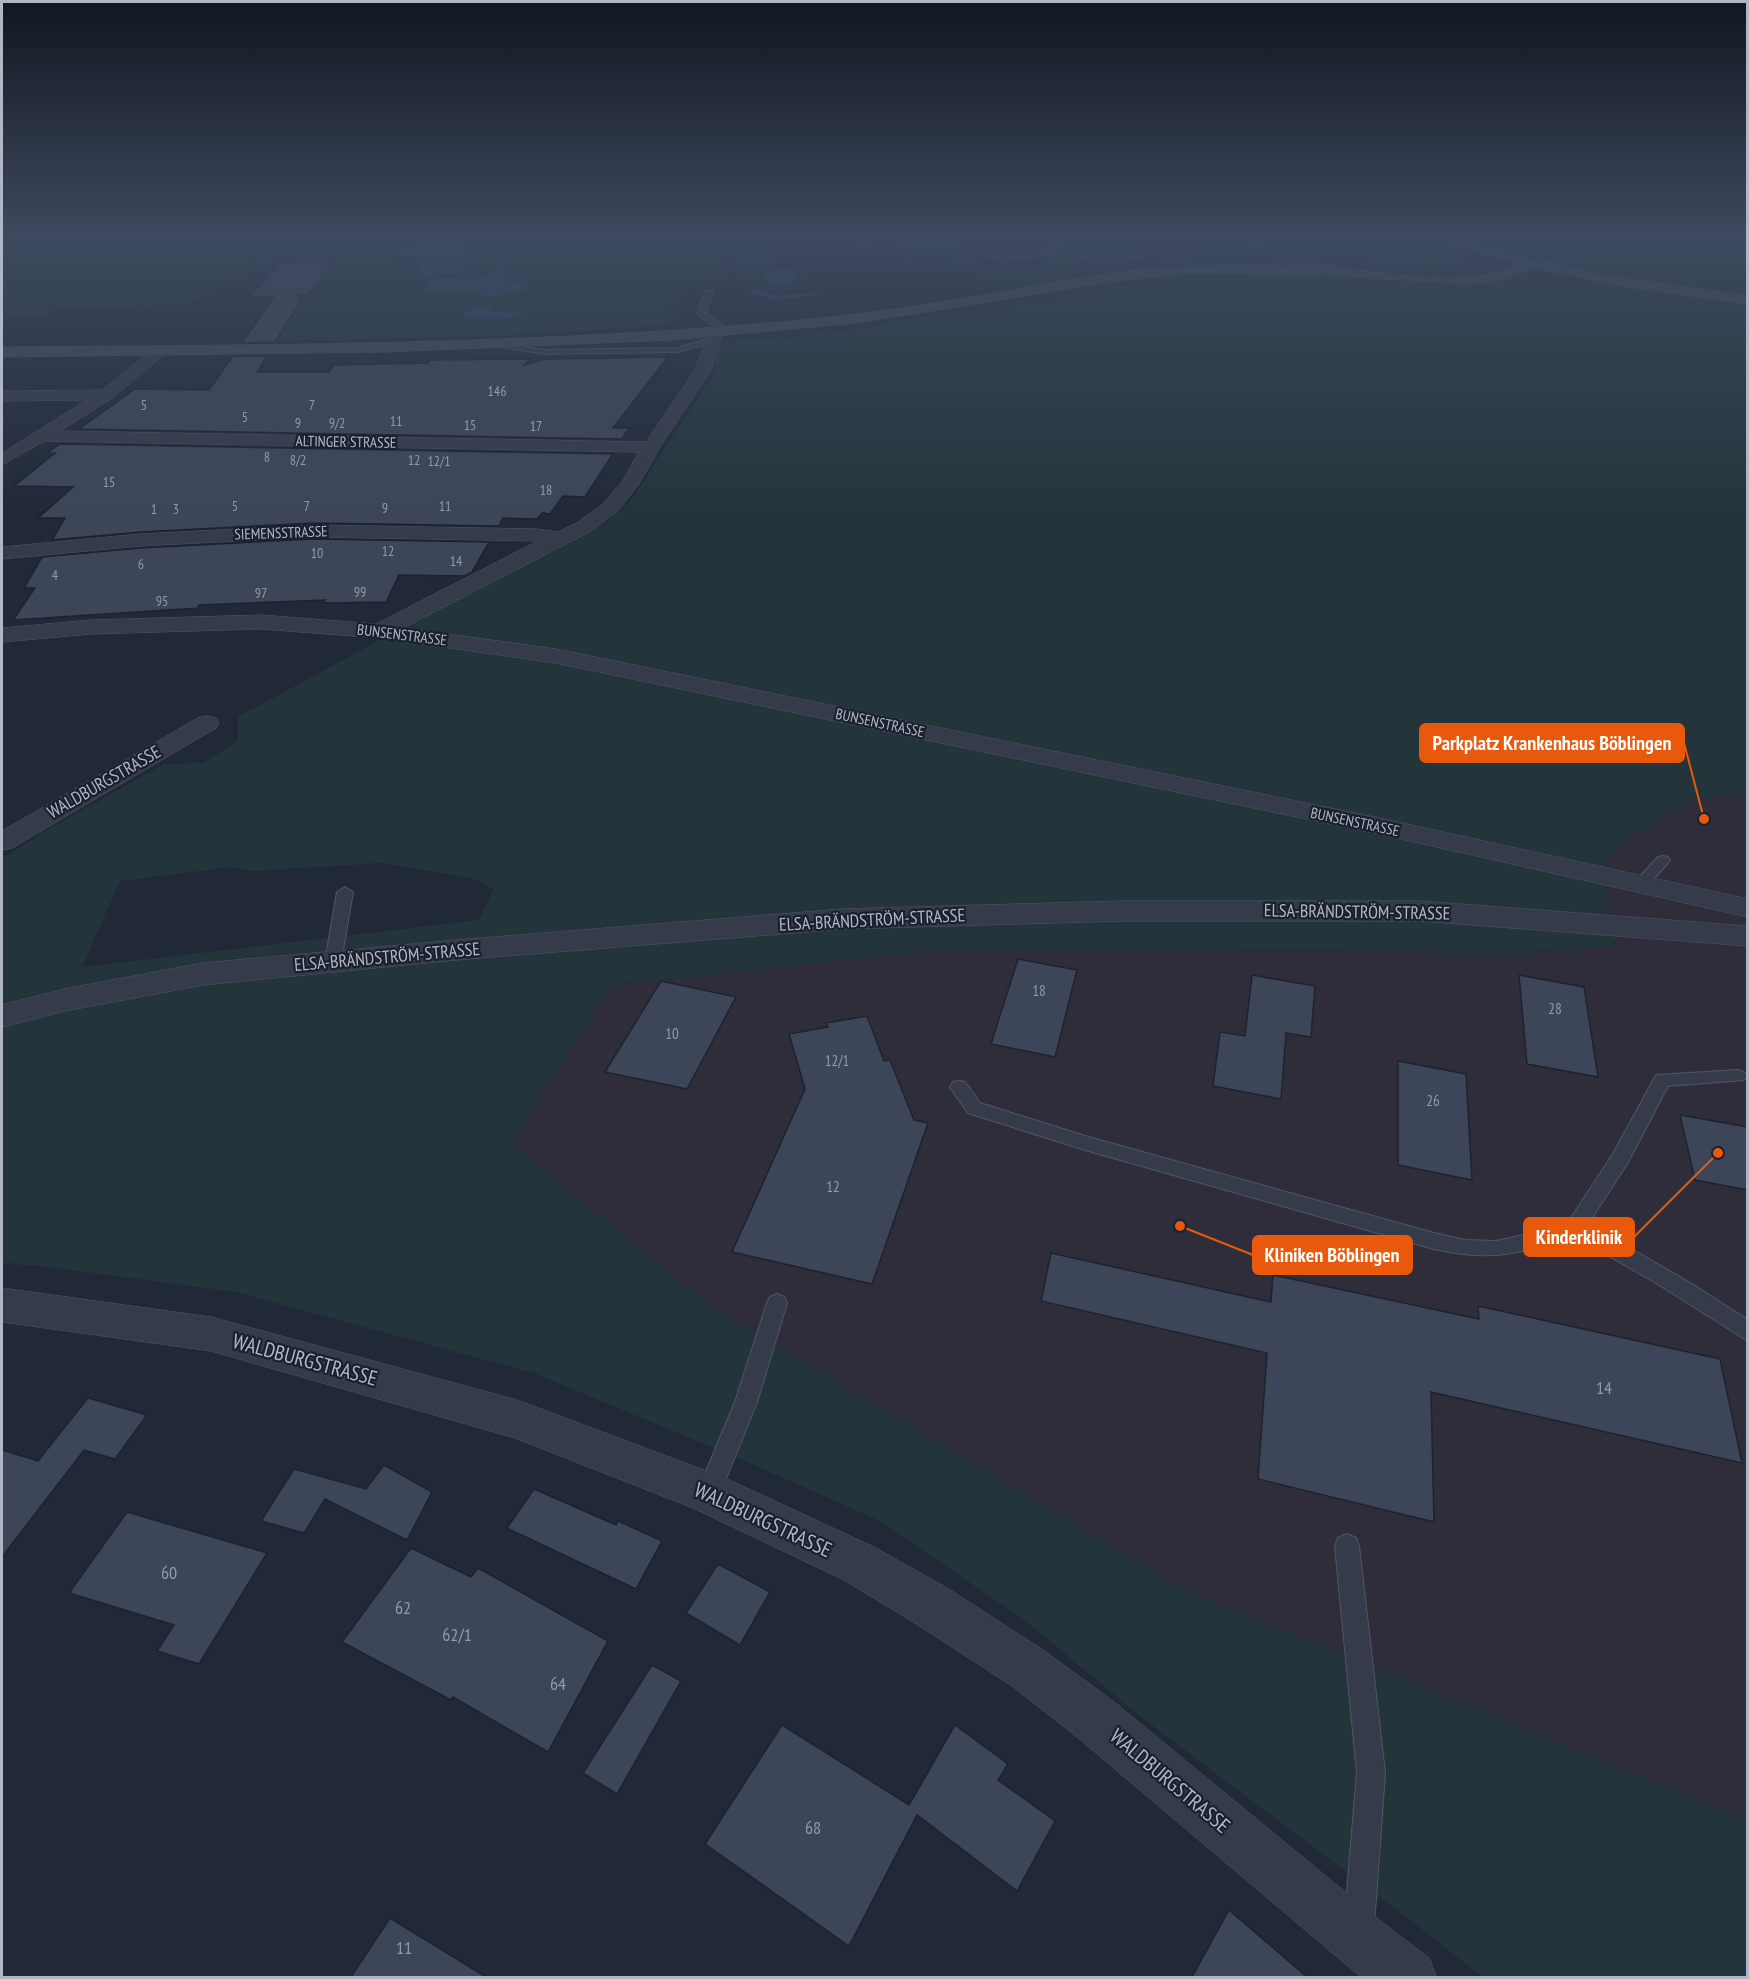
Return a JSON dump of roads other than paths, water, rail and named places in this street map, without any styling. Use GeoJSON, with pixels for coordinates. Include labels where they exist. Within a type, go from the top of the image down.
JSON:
{"type":"FeatureCollection","features":[{"type":"Feature","properties":{"kind":"main road"},"geometry":{"type":"LineString","coordinates":[[2,352],[487,344],[715,336],[790,326]]}},
{"type":"Feature","properties":{"kind":"street"},"geometry":{"type":"LineString","coordinates":[[380,631],[582,528],[610,508],[630,484],[651,447],[704,370],[715,336]]}},
{"type":"Feature","properties":{"kind":"street"},"geometry":{"type":"LineString","coordinates":[[2,477],[6,469],[2,460],[106,395],[161,350]]}},
{"type":"Feature","properties":{"kind":"street"},"geometry":{"type":"LineString","coordinates":[[2,396],[106,395]]}},
{"type":"Feature","properties":{"kind":"street","name":"ALTINGER STRASSE"},"geometry":{"type":"LineString","coordinates":[[42,436],[651,447]]}},
{"type":"Feature","properties":{"kind":"street","name":"SIEMENSSTRASSE"},"geometry":{"type":"LineString","coordinates":[[2,553],[140,540],[314,531],[537,535],[560,538]]}},
{"type":"Feature","properties":{"kind":"street","name":"BUNSENSTRASSE"},"geometry":{"type":"LineString","coordinates":[[2,635],[91,627],[261,622],[380,631],[556,656],[1379,826],[1748,908]]}},
{"type":"Feature","properties":{"kind":"street","name":"WALDBURGSTRASSE"},"geometry":{"type":"LineString","coordinates":[[2,842],[207,723]]}},
{"type":"Feature","properties":{"kind":"street","name":"ELSA-BRÄNDSTRÖM-STRASSE"},"geometry":{"type":"LineString","coordinates":[[2,1016],[65,1000],[203,974],[843,919],[1122,911],[1420,911],[1748,936]]}},
{"type":"Feature","properties":{"kind":"street","name":"WALDBURGSTRASSE"},"geometry":{"type":"LineString","coordinates":[[2,1305],[211,1334],[517,1419],[709,1493],[860,1564],[935,1608],[1029,1669],[1095,1719],[1358,1939],[1408,1977]]}},
{"type":"Feature","properties":{"kind":"lane"},"geometry":{"type":"LineString","coordinates":[[715,336],[718,326]]}},
{"type":"Feature","properties":{"kind":"lane"},"geometry":{"type":"LineString","coordinates":[[1641,884],[1663,860]]}},
{"type":"Feature","properties":{"kind":"lane"},"geometry":{"type":"LineString","coordinates":[[333,962],[345,892]]}},
{"type":"Feature","properties":{"kind":"lane"},"geometry":{"type":"LineString","coordinates":[[959,1087],[974,1108],[1104,1148],[1434,1241],[1465,1248],[1496,1249],[1536,1240],[1576,1227],[1620,1160],[1662,1080],[1738,1076]]}},
{"type":"Feature","properties":{"kind":"lane"},"geometry":{"type":"LineString","coordinates":[[1576,1227],[1646,1266],[1748,1332]]}},
{"type":"Feature","properties":{"kind":"lane"},"geometry":{"type":"LineString","coordinates":[[709,1493],[746,1402],[777,1303]]}},
{"type":"Feature","properties":{"kind":"lane"},"geometry":{"type":"LineString","coordinates":[[1347,1546],[1371,1773],[1358,1939]]}},
{"type":"Feature","properties":{"kind":"place","name":"Parkplatz Krankenhaus Böblingen"},"geometry":{"type":"Point","coordinates":[1704,819]}},
{"type":"Feature","properties":{"kind":"place","name":"Kinderklinik"},"geometry":{"type":"Point","coordinates":[1718,1153]}},
{"type":"Feature","properties":{"kind":"place","name":"Kliniken Böblingen"},"geometry":{"type":"Point","coordinates":[1180,1226]}}]}
